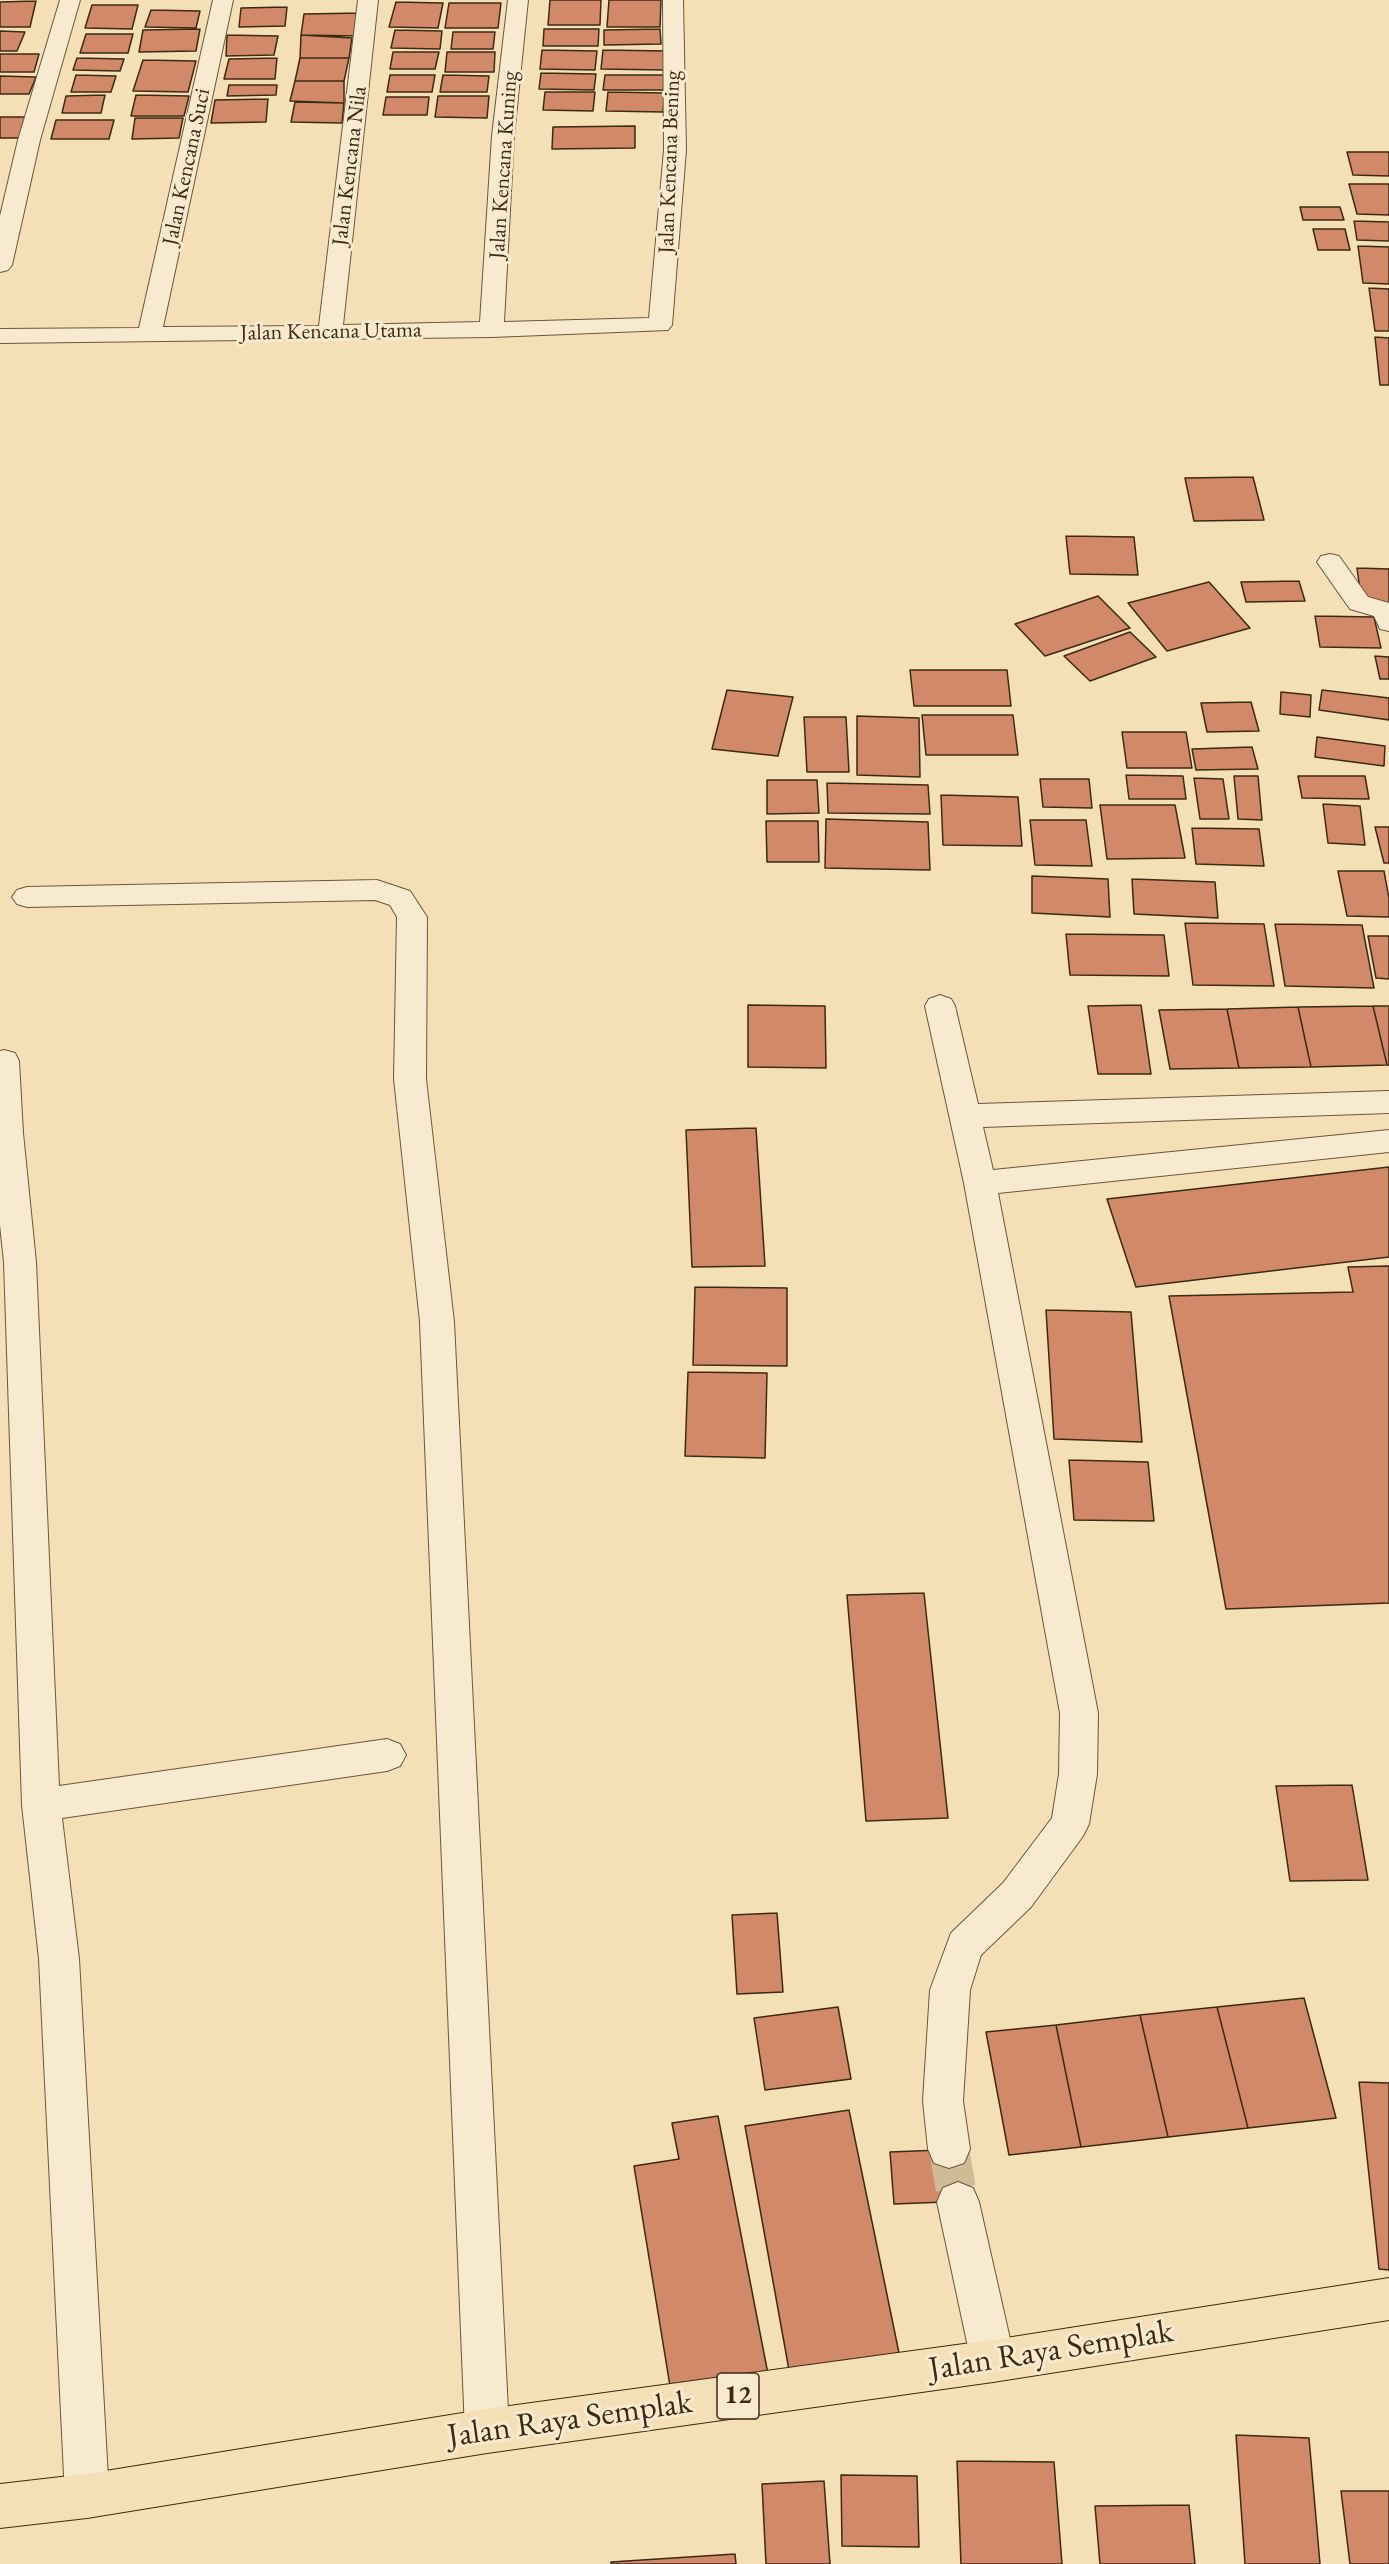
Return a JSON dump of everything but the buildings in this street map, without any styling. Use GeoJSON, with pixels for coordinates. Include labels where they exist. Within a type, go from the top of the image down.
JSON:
{"type":"FeatureCollection","features":[{"type":"Feature","properties":{"kind":"main road","name":"Jalan Raya Semplak"},"geometry":{"type":"LineString","coordinates":[[0,2506],[87,2496],[487,2431],[993,2361],[1389,2299]]}},
{"type":"Feature","properties":{"kind":"street"},"geometry":{"type":"LineString","coordinates":[[0,265],[29,140],[70,0]]}},
{"type":"Feature","properties":{"kind":"street","name":"Jalan Kencana Suci"},"geometry":{"type":"LineString","coordinates":[[150,334],[223,0]]}},
{"type":"Feature","properties":{"kind":"street","name":"Jalan Kencana Nila"},"geometry":{"type":"LineString","coordinates":[[330,333],[368,0]]}},
{"type":"Feature","properties":{"kind":"street","name":"Jalan Kencana Kuning"},"geometry":{"type":"LineString","coordinates":[[492,330],[503,135],[518,0]]}},
{"type":"Feature","properties":{"kind":"street","name":"Jalan Kencana Bening"},"geometry":{"type":"LineString","coordinates":[[662,323],[675,150],[673,0]]}},
{"type":"Feature","properties":{"kind":"street","name":"Jalan Kencana Utama"},"geometry":{"type":"LineString","coordinates":[[0,336],[492,330],[662,323]]}},
{"type":"Feature","properties":{"kind":"street"},"geometry":{"type":"LineString","coordinates":[[1330,561],[1359,603],[1383,610],[1388,614],[1389,622]]}},
{"type":"Feature","properties":{"kind":"street"},"geometry":{"type":"LineString","coordinates":[[27,897],[377,890],[400,898],[412,916],[410,1079],[437,1322],[487,2431]]}},
{"type":"Feature","properties":{"kind":"street"},"geometry":{"type":"LineString","coordinates":[[940,1006],[980,1183],[1079,1713],[1078,1774],[1070,1824],[1017,1895],[965,1945],[950,1990],[943,2101],[949,2150]]}},
{"type":"Feature","properties":{"kind":"street"},"geometry":{"type":"LineString","coordinates":[[4,1061],[7,1133],[21,1262],[41,1804],[59,1959],[87,2496]]}},
{"type":"Feature","properties":{"kind":"street"},"geometry":{"type":"LineString","coordinates":[[965,1116],[1389,1102]]}},
{"type":"Feature","properties":{"kind":"street"},"geometry":{"type":"LineString","coordinates":[[980,1183],[1389,1142]]}},
{"type":"Feature","properties":{"kind":"street"},"geometry":{"type":"LineString","coordinates":[[41,1804],[387,1755]]}},
{"type":"Feature","properties":{"kind":"street"},"geometry":{"type":"LineString","coordinates":[[958,2202],[993,2361]]}},
{"type":"Feature","properties":{"kind":"tunnel"},"geometry":{"type":"LineString","coordinates":[[949,2149],[958,2202]]}}]}
